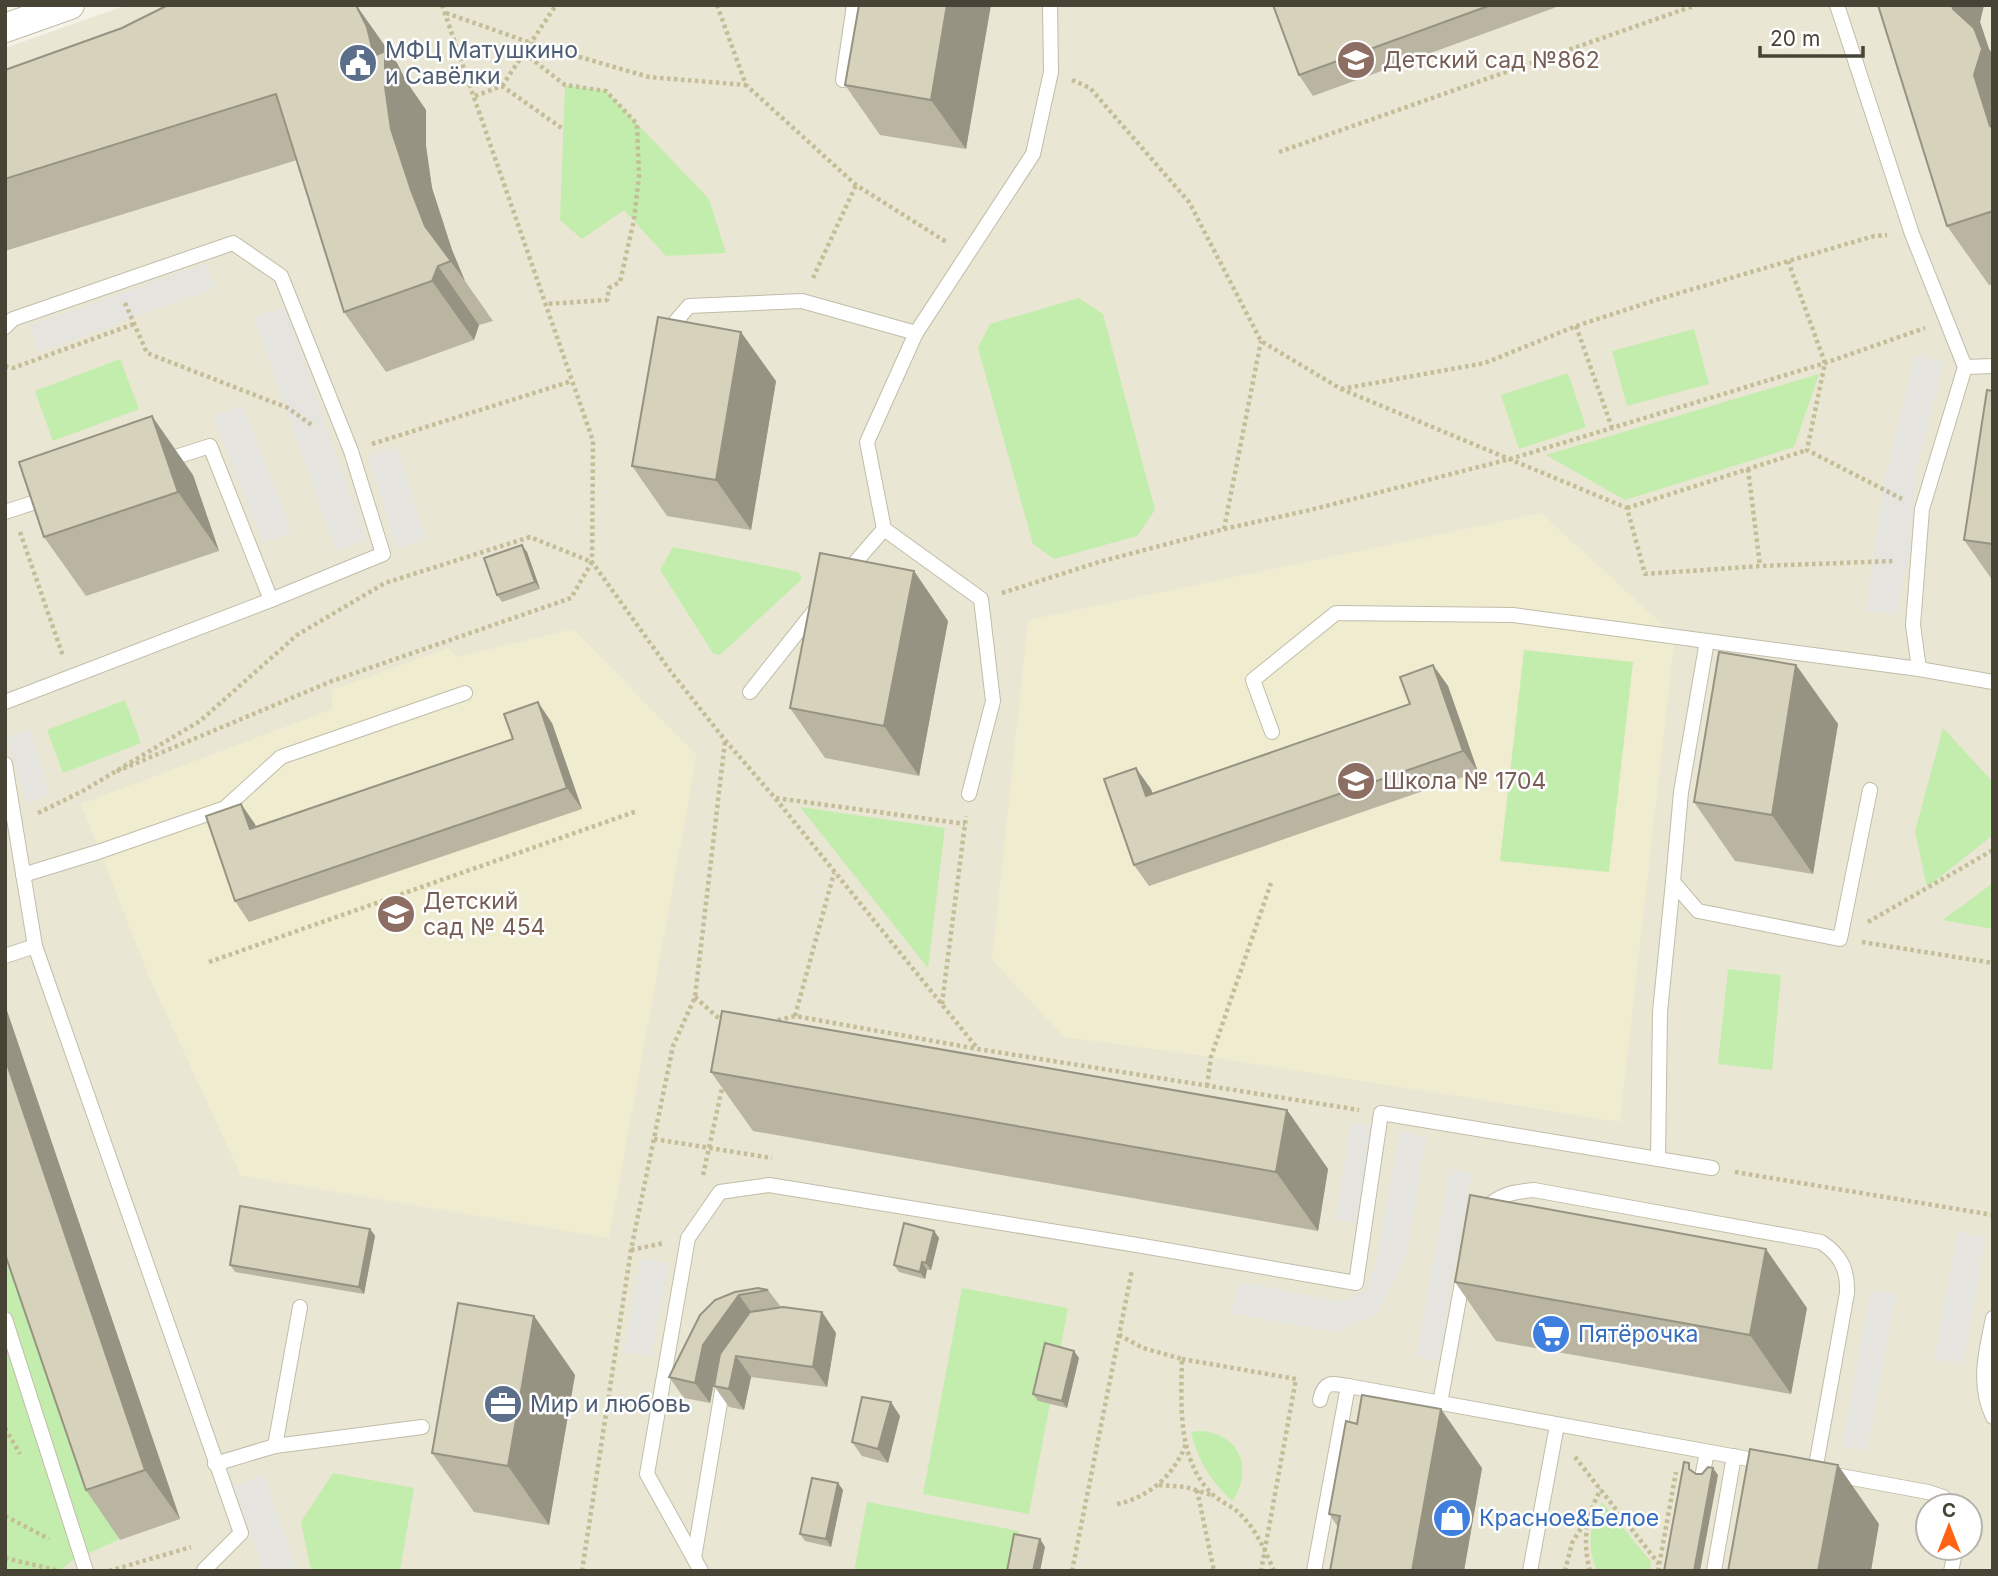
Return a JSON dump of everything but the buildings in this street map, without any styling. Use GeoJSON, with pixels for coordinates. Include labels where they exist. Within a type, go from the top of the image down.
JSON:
{"type":"FeatureCollection","features":[{"type":"Feature","properties":{"kind":"street"},"geometry":{"type":"LineString","coordinates":[[5,28],[71,5]]}},
{"type":"Feature","properties":{"kind":"lane"},"geometry":{"type":"LineString","coordinates":[[843,79],[855,5]]}},
{"type":"Feature","properties":{"kind":"lane"},"geometry":{"type":"LineString","coordinates":[[969,794],[993,701],[981,599],[884,529],[867,442],[916,333],[1033,153],[1051,72],[1050,5]]}},
{"type":"Feature","properties":{"kind":"lane"},"geometry":{"type":"LineString","coordinates":[[1837,5],[1912,234],[1965,367],[1922,509],[1913,625],[1919,669]]}},
{"type":"Feature","properties":{"kind":"lane"},"geometry":{"type":"LineString","coordinates":[[5,327],[13,320],[233,243],[281,276],[351,451],[383,554],[5,702]]}},
{"type":"Feature","properties":{"kind":"lane"},"geometry":{"type":"LineString","coordinates":[[658,353],[660,339],[689,306],[802,301],[916,333]]}},
{"type":"Feature","properties":{"kind":"lane"},"geometry":{"type":"LineString","coordinates":[[1965,367],[1993,366]]}},
{"type":"Feature","properties":{"kind":"lane"},"geometry":{"type":"LineString","coordinates":[[144,467],[209,446],[271,600]]}},
{"type":"Feature","properties":{"kind":"lane"},"geometry":{"type":"LineString","coordinates":[[9,511],[65,493]]}},
{"type":"Feature","properties":{"kind":"lane"},"geometry":{"type":"LineString","coordinates":[[750,692],[884,529]]}},
{"type":"Feature","properties":{"kind":"lane"},"geometry":{"type":"LineString","coordinates":[[1272,732],[1253,680],[1336,613],[1513,615],[1919,669],[1993,682]]}},
{"type":"Feature","properties":{"kind":"lane"},"geometry":{"type":"LineString","coordinates":[[1658,1159],[1660,1012],[1681,792],[1707,641]]}},
{"type":"Feature","properties":{"kind":"lane"},"geometry":{"type":"LineString","coordinates":[[23,875],[98,852],[225,807],[281,757],[465,693]]}},
{"type":"Feature","properties":{"kind":"lane"},"geometry":{"type":"LineString","coordinates":[[5,764],[35,946],[241,1533],[204,1570]]}},
{"type":"Feature","properties":{"kind":"lane"},"geometry":{"type":"LineString","coordinates":[[1673,881],[1698,911],[1840,939],[1870,790]]}},
{"type":"Feature","properties":{"kind":"lane"},"geometry":{"type":"LineString","coordinates":[[5,956],[35,946]]}},
{"type":"Feature","properties":{"kind":"lane"},"geometry":{"type":"LineString","coordinates":[[697,1564],[647,1474],[688,1238],[720,1192],[769,1185],[1356,1283],[1381,1113],[1712,1168]]}},
{"type":"Feature","properties":{"kind":"lane"},"geometry":{"type":"LineString","coordinates":[[1475,1225],[1491,1203],[1510,1193],[1534,1190],[1821,1242],[1832,1249],[1844,1267],[1847,1293],[1815,1471]]}},
{"type":"Feature","properties":{"kind":"lane"},"geometry":{"type":"LineString","coordinates":[[1440,1403],[1466,1260]]}},
{"type":"Feature","properties":{"kind":"lane"},"geometry":{"type":"LineString","coordinates":[[275,1446],[300,1307]]}},
{"type":"Feature","properties":{"kind":"lane"},"geometry":{"type":"LineString","coordinates":[[1993,1318],[1983,1371],[1984,1390],[1993,1417]]}},
{"type":"Feature","properties":{"kind":"lane"},"geometry":{"type":"LineString","coordinates":[[5,1319],[86,1571]]}},
{"type":"Feature","properties":{"kind":"lane"},"geometry":{"type":"LineString","coordinates":[[697,1564],[725,1371],[732,1362]]}},
{"type":"Feature","properties":{"kind":"lane"},"geometry":{"type":"LineString","coordinates":[[1320,1400],[1322,1391],[1328,1385],[1335,1384],[1556,1428],[1773,1464]]}},
{"type":"Feature","properties":{"kind":"lane"},"geometry":{"type":"LineString","coordinates":[[1314,1571],[1348,1386]]}},
{"type":"Feature","properties":{"kind":"lane"},"geometry":{"type":"LineString","coordinates":[[215,1464],[275,1446],[422,1427]]}},
{"type":"Feature","properties":{"kind":"lane"},"geometry":{"type":"LineString","coordinates":[[1530,1571],[1556,1428]]}},
{"type":"Feature","properties":{"kind":"lane"},"geometry":{"type":"LineString","coordinates":[[1703,1472],[1707,1452]]}},
{"type":"Feature","properties":{"kind":"lane"},"geometry":{"type":"LineString","coordinates":[[1713,1571],[1734,1456]]}},
{"type":"Feature","properties":{"kind":"lane"},"geometry":{"type":"LineString","coordinates":[[1799,1468],[1928,1492]]}},
{"type":"Feature","properties":{"kind":"path"},"geometry":{"type":"LineString","coordinates":[[115,772],[332,681],[571,598],[592,562],[593,441],[442,5]]}},
{"type":"Feature","properties":{"kind":"path"},"geometry":{"type":"LineString","coordinates":[[475,96],[502,86],[556,5]]}},
{"type":"Feature","properties":{"kind":"path"},"geometry":{"type":"LineString","coordinates":[[717,5],[746,85],[856,185],[967,255]]}},
{"type":"Feature","properties":{"kind":"path"},"geometry":{"type":"LineString","coordinates":[[1279,152],[1696,5]]}},
{"type":"Feature","properties":{"kind":"path"},"geometry":{"type":"LineString","coordinates":[[445,13],[531,43],[649,77],[746,85]]}},
{"type":"Feature","properties":{"kind":"path"},"geometry":{"type":"LineString","coordinates":[[524,54],[565,85],[606,91],[637,124],[639,176],[634,220],[620,282],[609,288],[607,300],[546,304]]}},
{"type":"Feature","properties":{"kind":"path"},"geometry":{"type":"LineString","coordinates":[[1051,72],[1090,88],[1189,202],[1261,341],[1340,389],[1627,508],[1807,450],[1922,509]]}},
{"type":"Feature","properties":{"kind":"path"},"geometry":{"type":"LineString","coordinates":[[502,86],[563,129]]}},
{"type":"Feature","properties":{"kind":"path"},"geometry":{"type":"LineString","coordinates":[[802,301],[856,185]]}},
{"type":"Feature","properties":{"kind":"path"},"geometry":{"type":"LineString","coordinates":[[1340,389],[1485,363],[1576,326],[1660,299],[1874,236],[1912,234]]}},
{"type":"Feature","properties":{"kind":"path"},"geometry":{"type":"LineString","coordinates":[[1788,261],[1825,363],[1807,450]]}},
{"type":"Feature","properties":{"kind":"path"},"geometry":{"type":"LineString","coordinates":[[117,284],[147,353],[288,408],[351,451],[572,381]]}},
{"type":"Feature","properties":{"kind":"path"},"geometry":{"type":"LineString","coordinates":[[981,599],[1099,562],[1510,459],[1825,363],[1947,321]]}},
{"type":"Feature","properties":{"kind":"path"},"geometry":{"type":"LineString","coordinates":[[5,366],[13,368],[134,324]]}},
{"type":"Feature","properties":{"kind":"path"},"geometry":{"type":"LineString","coordinates":[[1576,326],[1612,428]]}},
{"type":"Feature","properties":{"kind":"path"},"geometry":{"type":"LineString","coordinates":[[1224,529],[1261,341]]}},
{"type":"Feature","properties":{"kind":"path"},"geometry":{"type":"LineString","coordinates":[[1748,469],[1760,566]]}},
{"type":"Feature","properties":{"kind":"path"},"geometry":{"type":"LineString","coordinates":[[1627,508],[1645,575],[1760,566],[1918,561]]}},
{"type":"Feature","properties":{"kind":"path"},"geometry":{"type":"LineString","coordinates":[[9,511],[70,677]]}},
{"type":"Feature","properties":{"kind":"path"},"geometry":{"type":"LineString","coordinates":[[15,823],[81,792],[200,721],[297,635],[384,583],[530,537],[592,562],[671,672],[978,1049]]}},
{"type":"Feature","properties":{"kind":"path"},"geometry":{"type":"LineString","coordinates":[[582,1571],[631,1250],[673,1046],[695,997],[725,740]]}},
{"type":"Feature","properties":{"kind":"path"},"geometry":{"type":"LineString","coordinates":[[942,1004],[969,794]]}},
{"type":"Feature","properties":{"kind":"path"},"geometry":{"type":"LineString","coordinates":[[775,798],[965,824]]}},
{"type":"Feature","properties":{"kind":"path"},"geometry":{"type":"LineString","coordinates":[[209,962],[637,811]]}},
{"type":"Feature","properties":{"kind":"path"},"geometry":{"type":"LineString","coordinates":[[1840,939],[1993,850]]}},
{"type":"Feature","properties":{"kind":"path"},"geometry":{"type":"LineString","coordinates":[[795,1016],[834,872]]}},
{"type":"Feature","properties":{"kind":"path"},"geometry":{"type":"LineString","coordinates":[[1207,1086],[1211,1057],[1270,883]]}},
{"type":"Feature","properties":{"kind":"path"},"geometry":{"type":"LineString","coordinates":[[1840,939],[1993,963]]}},
{"type":"Feature","properties":{"kind":"path"},"geometry":{"type":"LineString","coordinates":[[695,997],[733,1031]]}},
{"type":"Feature","properties":{"kind":"path"},"geometry":{"type":"LineString","coordinates":[[770,1022],[795,1016],[978,1049],[1381,1113]]}},
{"type":"Feature","properties":{"kind":"path"},"geometry":{"type":"LineString","coordinates":[[700,1186],[723,1083]]}},
{"type":"Feature","properties":{"kind":"path"},"geometry":{"type":"LineString","coordinates":[[654,1139],[710,1147]]}},
{"type":"Feature","properties":{"kind":"path"},"geometry":{"type":"LineString","coordinates":[[1712,1168],[1993,1215]]}},
{"type":"Feature","properties":{"kind":"path"},"geometry":{"type":"LineString","coordinates":[[1072,1571],[1137,1245]]}},
{"type":"Feature","properties":{"kind":"path"},"geometry":{"type":"LineString","coordinates":[[1119,1335],[1143,1348],[1182,1359],[1296,1379],[1261,1571]]}},
{"type":"Feature","properties":{"kind":"path"},"geometry":{"type":"LineString","coordinates":[[1182,1359],[1182,1423],[1186,1443],[1194,1468],[1212,1495]]}},
{"type":"Feature","properties":{"kind":"path"},"geometry":{"type":"LineString","coordinates":[[1556,1428],[1660,1564]]}},
{"type":"Feature","properties":{"kind":"path"},"geometry":{"type":"LineString","coordinates":[[1117,1504],[1135,1499],[1159,1485],[1178,1461],[1186,1443]]}},
{"type":"Feature","properties":{"kind":"path"},"geometry":{"type":"LineString","coordinates":[[1658,1571],[1681,1447]]}},
{"type":"Feature","properties":{"kind":"path"},"geometry":{"type":"LineString","coordinates":[[1159,1485],[1177,1485],[1197,1490],[1226,1503],[1244,1517],[1265,1550],[1274,1571]]}},
{"type":"Feature","properties":{"kind":"path"},"geometry":{"type":"LineString","coordinates":[[1565,1571],[1572,1543],[1601,1489]]}},
{"type":"Feature","properties":{"kind":"path"},"geometry":{"type":"LineString","coordinates":[[1197,1490],[1214,1571]]}},
{"type":"Feature","properties":{"kind":"path"},"geometry":{"type":"LineString","coordinates":[[5,1516],[80,1555]]}},
{"type":"Feature","properties":{"kind":"path"},"geometry":{"type":"LineString","coordinates":[[1588,1516],[1586,1552],[1590,1571]]}},
{"type":"Feature","properties":{"kind":"path"},"geometry":{"type":"LineString","coordinates":[[108,1571],[241,1533]]}},
{"type":"Feature","properties":{"kind":"path"},"geometry":{"type":"LineString","coordinates":[[5,1558],[61,1571]]}},
{"type":"Feature","properties":{"kind":"shaded area"},"geometry":{"type":"Polygon","coordinates":[[[127,5],[1993,5],[1993,1571],[5,1571],[5,48],[127,5]]]}},
{"type":"Feature","properties":{"kind":"shaded area"},"geometry":{"type":"Polygon","coordinates":[[[206,263],[215,288],[39,352],[30,326],[206,263]]]}},
{"type":"Feature","properties":{"kind":"shaded area"},"geometry":{"type":"Polygon","coordinates":[[[285,307],[366,540],[336,551],[254,318],[285,307]]]}},
{"type":"Feature","properties":{"kind":"shaded area"},"geometry":{"type":"Polygon","coordinates":[[[1915,355],[1944,362],[1916,470],[1911,546],[1896,615],[1866,610],[1884,483],[1915,355]]]}},
{"type":"Feature","properties":{"kind":"shaded area"},"geometry":{"type":"Polygon","coordinates":[[[242,405],[292,532],[263,543],[213,417],[242,405]]]}},
{"type":"Feature","properties":{"kind":"shaded area"},"geometry":{"type":"Polygon","coordinates":[[[397,447],[426,540],[397,549],[368,456],[397,447]]]}},
{"type":"Feature","properties":{"kind":"shaded area"},"geometry":{"type":"Polygon","coordinates":[[[1541,513],[1675,636],[1620,1122],[1211,1057],[1064,1037],[992,960],[1028,620],[1541,513]]]}},
{"type":"Feature","properties":{"kind":"shaded area","name":"Детский сад № 454"},"geometry":{"type":"Polygon","coordinates":[[[573,629],[697,755],[609,1238],[241,1176],[149,977],[81,804],[332,709],[332,690],[448,648],[457,657],[573,629]]]}},
{"type":"Feature","properties":{"kind":"shaded area"},"geometry":{"type":"Polygon","coordinates":[[[30,729],[50,795],[26,802],[7,737],[30,729]]]}},
{"type":"Feature","properties":{"kind":"shaded area"},"geometry":{"type":"Polygon","coordinates":[[[1351,1122],[1374,1126],[1359,1224],[1335,1220],[1351,1122]]]}},
{"type":"Feature","properties":{"kind":"shaded area"},"geometry":{"type":"Polygon","coordinates":[[[1400,1130],[1426,1137],[1406,1259],[1376,1315],[1334,1332],[1231,1313],[1239,1281],[1342,1302],[1364,1290],[1376,1264],[1400,1130]]]}},
{"type":"Feature","properties":{"kind":"shaded area"},"geometry":{"type":"Polygon","coordinates":[[[1450,1169],[1472,1174],[1438,1361],[1416,1357],[1450,1169]]]}},
{"type":"Feature","properties":{"kind":"shaded area"},"geometry":{"type":"Polygon","coordinates":[[[1958,1232],[1986,1237],[1963,1364],[1934,1359],[1958,1232]]]}},
{"type":"Feature","properties":{"kind":"shaded area"},"geometry":{"type":"Polygon","coordinates":[[[641,1258],[669,1263],[652,1357],[624,1352],[641,1258]]]}},
{"type":"Feature","properties":{"kind":"shaded area"},"geometry":{"type":"Polygon","coordinates":[[[1871,1289],[1896,1294],[1867,1451],[1842,1446],[1871,1289]]]}},
{"type":"Feature","properties":{"kind":"shaded area"},"geometry":{"type":"Polygon","coordinates":[[[264,1475],[297,1571],[263,1571],[234,1486],[264,1475]]]}},
{"type":"Feature","properties":{"kind":"green space"},"geometry":{"type":"Polygon","coordinates":[[[565,85],[606,91],[709,199],[726,253],[666,256],[624,210],[582,239],[560,220],[565,85]]]}},
{"type":"Feature","properties":{"kind":"green space"},"geometry":{"type":"Polygon","coordinates":[[[1079,298],[1103,314],[1155,510],[1137,536],[1054,559],[1033,544],[978,348],[990,324],[1079,298]]]}},
{"type":"Feature","properties":{"kind":"green space"},"geometry":{"type":"Polygon","coordinates":[[[1694,329],[1709,384],[1627,406],[1612,351],[1694,329]]]}},
{"type":"Feature","properties":{"kind":"green space"},"geometry":{"type":"Polygon","coordinates":[[[120,359],[139,409],[53,441],[35,391],[120,359]]]}},
{"type":"Feature","properties":{"kind":"green space"},"geometry":{"type":"Polygon","coordinates":[[[1568,373],[1586,427],[1519,449],[1501,395],[1568,373]]]}},
{"type":"Feature","properties":{"kind":"green space"},"geometry":{"type":"Polygon","coordinates":[[[1819,374],[1794,447],[1625,500],[1546,455],[1819,374]]]}},
{"type":"Feature","properties":{"kind":"green space"},"geometry":{"type":"Polygon","coordinates":[[[673,547],[798,572],[802,579],[720,655],[713,653],[660,570],[673,547]]]}},
{"type":"Feature","properties":{"kind":"green space"},"geometry":{"type":"Polygon","coordinates":[[[1524,650],[1633,662],[1609,872],[1500,861],[1524,650]]]}},
{"type":"Feature","properties":{"kind":"green space"},"geometry":{"type":"Polygon","coordinates":[[[125,700],[141,743],[63,773],[47,730],[125,700]]]}},
{"type":"Feature","properties":{"kind":"green space"},"geometry":{"type":"Polygon","coordinates":[[[1943,728],[1992,781],[1993,835],[1927,887],[1915,831],[1943,728]]]}},
{"type":"Feature","properties":{"kind":"green space"},"geometry":{"type":"Polygon","coordinates":[[[800,807],[945,828],[928,968],[800,807]]]}},
{"type":"Feature","properties":{"kind":"green space"},"geometry":{"type":"Polygon","coordinates":[[[1993,883],[1993,929],[1943,920],[1993,883]]]}},
{"type":"Feature","properties":{"kind":"green space"},"geometry":{"type":"Polygon","coordinates":[[[1728,969],[1781,975],[1772,1070],[1718,1064],[1728,969]]]}},
{"type":"Feature","properties":{"kind":"green space"},"geometry":{"type":"Polygon","coordinates":[[[5,1209],[118,1540],[71,1561],[60,1571],[5,1571],[5,1209]]]}},
{"type":"Feature","properties":{"kind":"green space"},"geometry":{"type":"Polygon","coordinates":[[[962,1288],[1068,1308],[1029,1514],[923,1494],[962,1288]]]}},
{"type":"Feature","properties":{"kind":"green space"},"geometry":{"type":"Polygon","coordinates":[[[1200,1431],[1225,1438],[1239,1455],[1242,1477],[1232,1501],[1212,1478],[1202,1461],[1191,1432],[1200,1431]]]}},
{"type":"Feature","properties":{"kind":"green space"},"geometry":{"type":"Polygon","coordinates":[[[333,1473],[414,1488],[400,1571],[311,1571],[301,1522],[333,1473]]]}},
{"type":"Feature","properties":{"kind":"green space"},"geometry":{"type":"Polygon","coordinates":[[[867,1502],[1019,1531],[1012,1571],[854,1571],[867,1502]]]}},
{"type":"Feature","properties":{"kind":"green space"},"geometry":{"type":"Polygon","coordinates":[[[1602,1502],[1651,1562],[1650,1571],[1597,1571],[1590,1536],[1594,1518],[1602,1502]]]}},
{"type":"Feature","properties":{"kind":"place","name":"Детский сад №862"},"geometry":{"type":"Point","coordinates":[1356,60]}},
{"type":"Feature","properties":{"kind":"place","name":"МФЦ Матушкино и Савёлки"},"geometry":{"type":"Point","coordinates":[358,63]}},
{"type":"Feature","properties":{"kind":"place","name":"Школа № 1704"},"geometry":{"type":"Point","coordinates":[1356,781]}},
{"type":"Feature","properties":{"kind":"place","name":"Детский сад № 454"},"geometry":{"type":"Point","coordinates":[396,914]}},
{"type":"Feature","properties":{"kind":"place","name":"Пятёрочка"},"geometry":{"type":"Point","coordinates":[1551,1334]}},
{"type":"Feature","properties":{"kind":"place","name":"Мир и любовь"},"geometry":{"type":"Point","coordinates":[503,1404]}},
{"type":"Feature","properties":{"kind":"place","name":"Красное&Белое"},"geometry":{"type":"Point","coordinates":[1452,1518]}}]}
